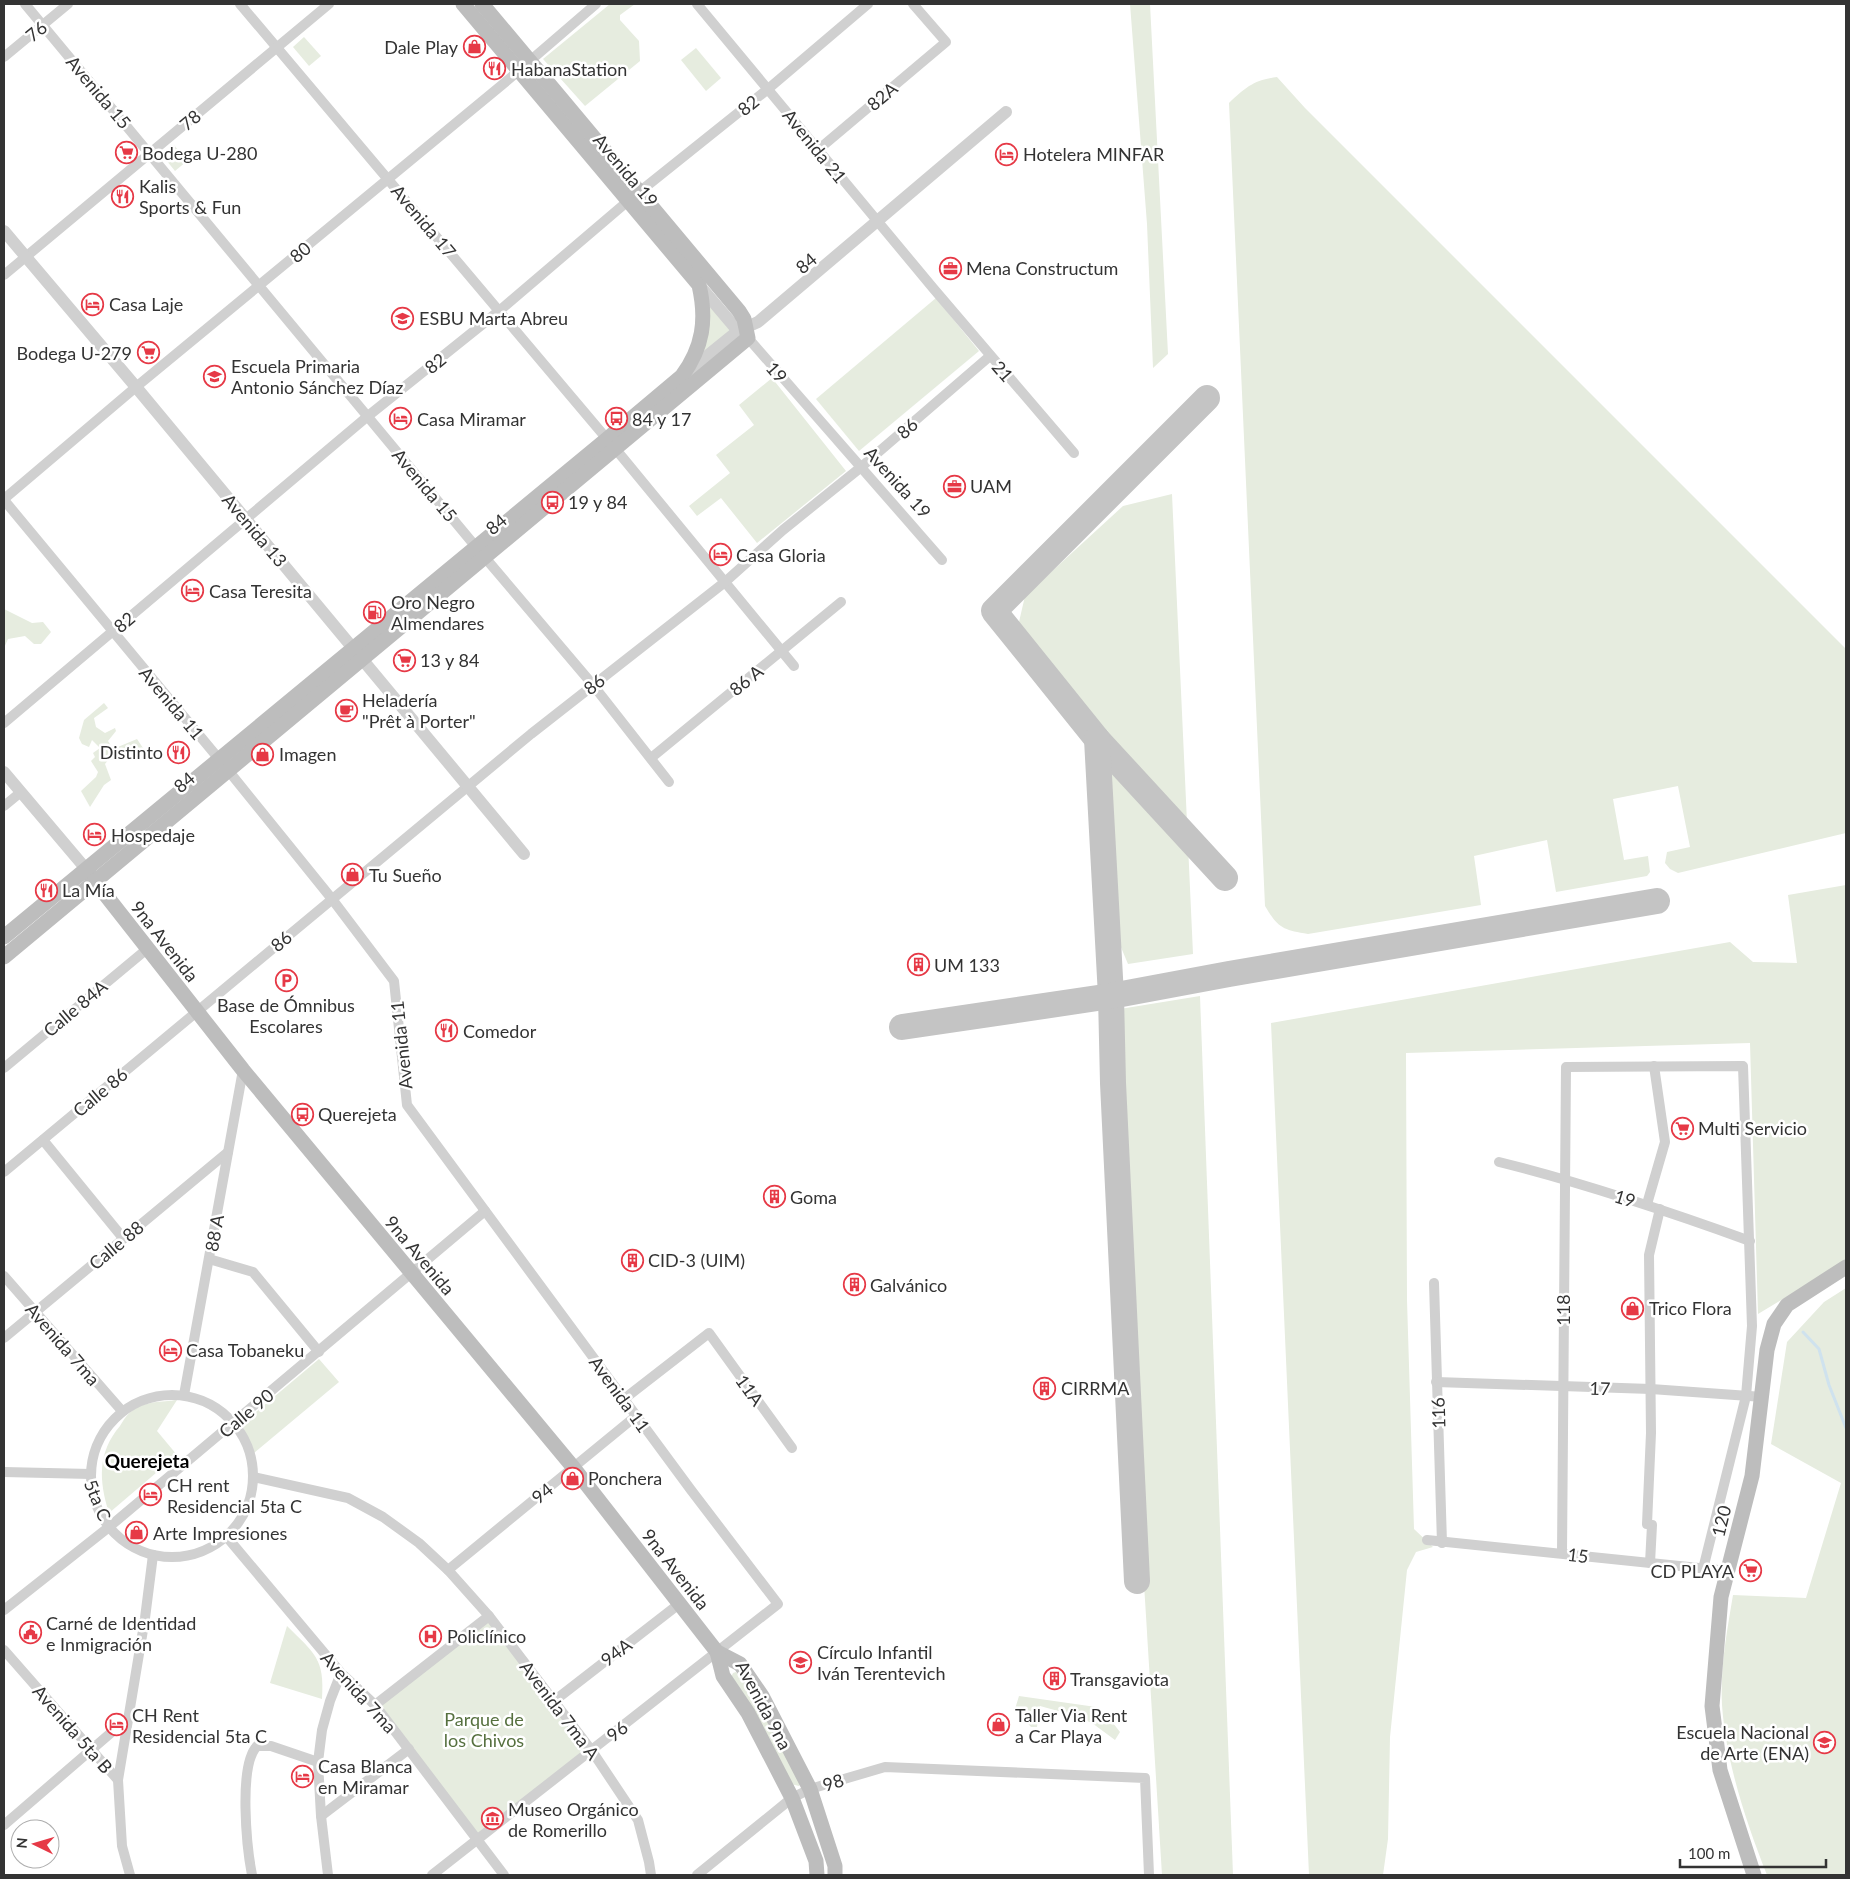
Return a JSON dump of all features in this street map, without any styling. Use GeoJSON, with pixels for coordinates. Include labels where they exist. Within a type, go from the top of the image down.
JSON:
{"type":"FeatureCollection","features":[{"type":"Feature","properties":{"kind":"main road","name":"Avenida 19"},"geometry":{"type":"LineString","coordinates":[[463,4],[524,66],[634,197],[739,311],[744,320],[744,332]]}},
{"type":"Feature","properties":{"kind":"main road","name":"Avenida 19"},"geometry":{"type":"LineString","coordinates":[[482,4],[524,66]]}},
{"type":"Feature","properties":{"kind":"main road","name":"Avenida 19"},"geometry":{"type":"LineString","coordinates":[[634,197],[699,285]]}},
{"type":"Feature","properties":{"kind":"main road"},"geometry":{"type":"LineString","coordinates":[[682,376],[692,363],[702,331],[704,316],[699,285]]}},
{"type":"Feature","properties":{"kind":"main road","name":"84"},"geometry":{"type":"LineString","coordinates":[[4,937],[90,875],[744,332]]}},
{"type":"Feature","properties":{"kind":"main road","name":"84"},"geometry":{"type":"LineString","coordinates":[[611,444],[682,376]]}},
{"type":"Feature","properties":{"kind":"main road","name":"84"},"geometry":{"type":"LineString","coordinates":[[4,957],[90,875]]}},
{"type":"Feature","properties":{"kind":"main road","name":"9na Avenida"},"geometry":{"type":"LineString","coordinates":[[90,875],[243,1070],[573,1467],[717,1652]]}},
{"type":"Feature","properties":{"kind":"main road","name":"120"},"geometry":{"type":"LineString","coordinates":[[1754,1875],[1720,1770],[1712,1706],[1721,1597],[1752,1476],[1763,1397],[1767,1350],[1774,1324],[1786,1305],[1846,1267]]}},
{"type":"Feature","properties":{"kind":"main road","name":"Avenida 9na"},"geometry":{"type":"LineString","coordinates":[[717,1652],[740,1664],[762,1696],[810,1789],[835,1866],[836,1875]]}},
{"type":"Feature","properties":{"kind":"main road","name":"Avenida 9na"},"geometry":{"type":"LineString","coordinates":[[717,1652],[723,1676],[748,1714],[792,1798],[816,1861],[817,1875]]}},
{"type":"Feature","properties":{"kind":"street","name":"Avenida 15"},"geometry":{"type":"LineString","coordinates":[[25,4],[593,685],[669,782]]}},
{"type":"Feature","properties":{"kind":"street","name":"76"},"geometry":{"type":"LineString","coordinates":[[4,57],[68,4]]}},
{"type":"Feature","properties":{"kind":"street","name":"Avenida 17"},"geometry":{"type":"LineString","coordinates":[[240,4],[611,444],[782,651]]}},
{"type":"Feature","properties":{"kind":"street","name":"78"},"geometry":{"type":"LineString","coordinates":[[4,275],[329,4]]}},
{"type":"Feature","properties":{"kind":"street","name":"80"},"geometry":{"type":"LineString","coordinates":[[4,500],[136,387],[260,286],[596,4]]}},
{"type":"Feature","properties":{"kind":"street","name":"Avenida 21"},"geometry":{"type":"LineString","coordinates":[[696,4],[819,149],[878,224],[932,288]]}},
{"type":"Feature","properties":{"kind":"street","name":"82"},"geometry":{"type":"LineString","coordinates":[[4,723],[368,416],[499,311],[868,4]]}},
{"type":"Feature","properties":{"kind":"street","name":"82A"},"geometry":{"type":"LineString","coordinates":[[819,149],[946,42],[913,4]]}},
{"type":"Feature","properties":{"kind":"street","name":"84"},"geometry":{"type":"LineString","coordinates":[[744,332],[759,326],[1008,114]]}},
{"type":"Feature","properties":{"kind":"street","name":"Avenida 13"},"geometry":{"type":"LineString","coordinates":[[4,231],[469,785],[524,854]]}},
{"type":"Feature","properties":{"kind":"street"},"geometry":{"type":"LineString","coordinates":[[682,376],[744,332],[699,285]]}},
{"type":"Feature","properties":{"kind":"street","name":"21"},"geometry":{"type":"LineString","coordinates":[[932,288],[1074,453]]}},
{"type":"Feature","properties":{"kind":"street","name":"19"},"geometry":{"type":"LineString","coordinates":[[744,332],[806,406]]}},
{"type":"Feature","properties":{"kind":"street","name":"86"},"geometry":{"type":"LineString","coordinates":[[197,1012],[469,785],[725,582],[990,356]]}},
{"type":"Feature","properties":{"kind":"street","name":"Avenida 19"},"geometry":{"type":"LineString","coordinates":[[806,406],[942,560]]}},
{"type":"Feature","properties":{"kind":"street","name":"Avenida 11"},"geometry":{"type":"LineString","coordinates":[[4,500],[224,765],[332,899],[394,981],[407,1105],[636,1416],[778,1604]]}},
{"type":"Feature","properties":{"kind":"street","name":"86 A"},"geometry":{"type":"LineString","coordinates":[[651,758],[841,602]]}},
{"type":"Feature","properties":{"kind":"street"},"geometry":{"type":"LineString","coordinates":[[782,651],[794,666]]}},
{"type":"Feature","properties":{"kind":"street"},"geometry":{"type":"LineString","coordinates":[[4,772],[90,875]]}},
{"type":"Feature","properties":{"kind":"street"},"geometry":{"type":"LineString","coordinates":[[4,806],[20,792]]}},
{"type":"Feature","properties":{"kind":"street","name":"Calle 84A"},"geometry":{"type":"LineString","coordinates":[[4,1068],[147,948]]}},
{"type":"Feature","properties":{"kind":"street","name":"Calle 86"},"geometry":{"type":"LineString","coordinates":[[4,1172],[197,1012]]}},
{"type":"Feature","properties":{"kind":"street"},"geometry":{"type":"LineString","coordinates":[[1647,1204],[1665,1142],[1654,1066]]}},
{"type":"Feature","properties":{"kind":"street","name":"118"},"geometry":{"type":"LineString","coordinates":[[1562,1553],[1566,1067],[1654,1066]]}},
{"type":"Feature","properties":{"kind":"street","name":"120"},"geometry":{"type":"LineString","coordinates":[[1654,1066],[1743,1066],[1752,1326],[1746,1396],[1703,1569]]}},
{"type":"Feature","properties":{"kind":"street","name":"88 A"},"geometry":{"type":"LineString","coordinates":[[184,1395],[243,1070]]}},
{"type":"Feature","properties":{"kind":"street"},"geometry":{"type":"LineString","coordinates":[[43,1140],[123,1238]]}},
{"type":"Feature","properties":{"kind":"street","name":"Calle 88"},"geometry":{"type":"LineString","coordinates":[[4,1338],[228,1152]]}},
{"type":"Feature","properties":{"kind":"street","name":"19"},"geometry":{"type":"LineString","coordinates":[[1499,1162],[1564,1178],[1660,1208],[1750,1241]]}},
{"type":"Feature","properties":{"kind":"street"},"geometry":{"type":"LineString","coordinates":[[1650,1563],[1652,1525],[1647,1524],[1651,1389],[1649,1255],[1660,1208]]}},
{"type":"Feature","properties":{"kind":"street","name":"Calle 90"},"geometry":{"type":"LineString","coordinates":[[4,1610],[234,1424],[485,1211]]}},
{"type":"Feature","properties":{"kind":"street"},"geometry":{"type":"LineString","coordinates":[[209,1259],[253,1272],[320,1352]]}},
{"type":"Feature","properties":{"kind":"street","name":"Avenida 7ma"},"geometry":{"type":"LineString","coordinates":[[4,1276],[122,1411]]}},
{"type":"Feature","properties":{"kind":"street","name":"116"},"geometry":{"type":"LineString","coordinates":[[1434,1283],[1442,1543]]}},
{"type":"Feature","properties":{"kind":"street","name":"11A"},"geometry":{"type":"LineString","coordinates":[[624,1399],[708,1333],[792,1448]]}},
{"type":"Feature","properties":{"kind":"street","name":"17"},"geometry":{"type":"LineString","coordinates":[[1436,1382],[1651,1389],[1763,1397]]}},
{"type":"Feature","properties":{"kind":"street","name":"5ta C"},"geometry":{"type":"LineString","coordinates":[[162,1395],[184,1395],[203,1400],[220,1410],[234,1424],[248,1448],[251,1458],[253,1476],[250,1498],[240,1519],[226,1536],[204,1550],[179,1557],[153,1555],[129,1545],[109,1527],[99,1511],[93,1493],[91,1474],[95,1450],[106,1428],[122,1411],[148,1398],[162,1395]]}},
{"type":"Feature","properties":{"kind":"street","name":"94"},"geometry":{"type":"LineString","coordinates":[[448,1570],[636,1416]]}},
{"type":"Feature","properties":{"kind":"street","name":"5ta C"},"geometry":{"type":"LineString","coordinates":[[4,1472],[91,1474]]}},
{"type":"Feature","properties":{"kind":"street","name":"Avenida 7ma A"},"geometry":{"type":"LineString","coordinates":[[253,1476],[348,1498],[383,1517],[419,1543],[448,1570],[489,1616],[592,1750],[638,1820],[651,1875]]}},
{"type":"Feature","properties":{"kind":"street","name":"Avenida 7ma"},"geometry":{"type":"LineString","coordinates":[[226,1536],[340,1674],[375,1705],[504,1875]]}},
{"type":"Feature","properties":{"kind":"street","name":"15"},"geometry":{"type":"LineString","coordinates":[[1427,1540],[1728,1571]]}},
{"type":"Feature","properties":{"kind":"street"},"geometry":{"type":"LineString","coordinates":[[118,1780],[145,1618],[153,1555]]}},
{"type":"Feature","properties":{"kind":"street","name":"94A"},"geometry":{"type":"LineString","coordinates":[[554,1701],[679,1604]]}},
{"type":"Feature","properties":{"kind":"street","name":"96"},"geometry":{"type":"LineString","coordinates":[[432,1875],[778,1604]]}},
{"type":"Feature","properties":{"kind":"street"},"geometry":{"type":"LineString","coordinates":[[375,1705],[489,1616]]}},
{"type":"Feature","properties":{"kind":"street","name":"Avenida 5ta B"},"geometry":{"type":"LineString","coordinates":[[4,1650],[118,1780],[122,1846],[130,1875]]}},
{"type":"Feature","properties":{"kind":"street"},"geometry":{"type":"LineString","coordinates":[[328,1875],[321,1816],[318,1762],[322,1730],[340,1674]]}},
{"type":"Feature","properties":{"kind":"street"},"geometry":{"type":"LineString","coordinates":[[4,1825],[127,1719]]}},
{"type":"Feature","properties":{"kind":"street"},"geometry":{"type":"LineString","coordinates":[[252,1875],[247,1836],[246,1795],[249,1761],[252,1752],[256,1746],[271,1746],[318,1762]]}},
{"type":"Feature","properties":{"kind":"street"},"geometry":{"type":"LineString","coordinates":[[321,1816],[408,1749]]}},
{"type":"Feature","properties":{"kind":"street","name":"98"},"geometry":{"type":"LineString","coordinates":[[697,1875],[792,1798],[810,1789],[885,1767],[1145,1778],[1149,1875]]}},
{"type":"Feature","properties":{"kind":"green space"},"geometry":{"type":"Polygon","coordinates":[[[610,4],[635,4],[620,15],[620,20],[639,41],[640,61],[585,106],[543,59],[610,4]]]}},
{"type":"Feature","properties":{"kind":"green space"},"geometry":{"type":"Polygon","coordinates":[[[1130,4],[1150,4],[1168,354],[1153,368],[1147,224],[1130,4]]]}},
{"type":"Feature","properties":{"kind":"green space"},"geometry":{"type":"Polygon","coordinates":[[[304,37],[321,56],[309,66],[293,47],[304,37]]]}},
{"type":"Feature","properties":{"kind":"green space"},"geometry":{"type":"Polygon","coordinates":[[[696,48],[721,78],[706,91],[681,60],[696,48]]]}},
{"type":"Feature","properties":{"kind":"green space"},"geometry":{"type":"Polygon","coordinates":[[[1277,77],[1305,108],[1846,649],[1846,833],[1678,873],[1670,869],[1665,863],[1667,852],[1690,847],[1678,786],[1613,799],[1624,860],[1648,856],[1650,872],[1647,876],[1556,892],[1547,840],[1474,856],[1481,905],[1308,934],[1282,927],[1274,919],[1265,906],[1229,103],[1251,85],[1262,80],[1277,77]]]}},
{"type":"Feature","properties":{"kind":"green space"},"geometry":{"type":"Polygon","coordinates":[[[174,145],[187,161],[175,171],[162,155],[174,145]]]}},
{"type":"Feature","properties":{"kind":"green space"},"geometry":{"type":"Polygon","coordinates":[[[936,298],[979,351],[859,451],[816,399],[936,298]]]}},
{"type":"Feature","properties":{"kind":"green space"},"geometry":{"type":"Polygon","coordinates":[[[703,301],[738,331],[692,363],[703,301]]]}},
{"type":"Feature","properties":{"kind":"green space"},"geometry":{"type":"Polygon","coordinates":[[[772,378],[846,471],[757,543],[721,498],[697,516],[689,506],[730,473],[716,455],[754,425],[739,405],[772,378]]]}},
{"type":"Feature","properties":{"kind":"green space"},"geometry":{"type":"Polygon","coordinates":[[[1172,494],[1193,954],[1128,964],[1115,933],[1101,725],[1023,635],[1019,622],[1025,596],[1123,506],[1172,494]]]}},
{"type":"Feature","properties":{"kind":"green space"},"geometry":{"type":"Polygon","coordinates":[[[4,609],[32,623],[43,622],[51,632],[41,644],[34,644],[25,636],[8,639],[4,648],[4,609]]]}},
{"type":"Feature","properties":{"kind":"green space"},"geometry":{"type":"Polygon","coordinates":[[[104,703],[108,708],[94,718],[96,727],[105,733],[115,728],[116,731],[108,741],[113,749],[137,739],[143,748],[136,754],[117,761],[108,760],[105,764],[111,780],[104,785],[90,807],[81,791],[96,777],[98,772],[91,761],[95,757],[93,753],[100,748],[92,740],[89,747],[82,744],[79,738],[84,720],[104,703]]]}},
{"type":"Feature","properties":{"kind":"green space"},"geometry":{"type":"Polygon","coordinates":[[[1846,885],[1846,1261],[1758,1314],[1750,1043],[1406,1053],[1407,1300],[1414,1529],[1433,1547],[1416,1552],[1407,1570],[1390,1737],[1388,1839],[1383,1875],[1309,1875],[1271,1023],[1730,942],[1753,962],[1797,963],[1788,895],[1846,885]]]}},
{"type":"Feature","properties":{"kind":"green space"},"geometry":{"type":"Polygon","coordinates":[[[1200,996],[1233,1875],[1162,1875],[1133,1406],[1120,1009],[1200,996]]]}},
{"type":"Feature","properties":{"kind":"green space"},"geometry":{"type":"Polygon","coordinates":[[[1846,1288],[1846,1875],[1767,1875],[1732,1770],[1722,1705],[1724,1650],[1733,1595],[1806,1598],[1841,1483],[1771,1444],[1787,1342],[1824,1302],[1846,1288]]]}},
{"type":"Feature","properties":{"kind":"green space"},"geometry":{"type":"Polygon","coordinates":[[[319,1359],[339,1382],[254,1453],[242,1424],[319,1359]]]}},
{"type":"Feature","properties":{"kind":"green space"},"geometry":{"type":"Polygon","coordinates":[[[177,1400],[157,1431],[177,1455],[109,1513],[103,1490],[102,1468],[107,1446],[113,1436],[130,1412],[142,1405],[177,1400]]]}},
{"type":"Feature","properties":{"kind":"green space","name":"Parque de los Chivos"},"geometry":{"type":"Polygon","coordinates":[[[489,1616],[592,1751],[478,1839],[375,1705],[489,1616]]]}},
{"type":"Feature","properties":{"kind":"green space"},"geometry":{"type":"Polygon","coordinates":[[[287,1626],[316,1657],[322,1674],[322,1699],[270,1683],[287,1626]]]}},
{"type":"Feature","properties":{"kind":"green space"},"geometry":{"type":"Polygon","coordinates":[[[736,1672],[757,1698],[801,1783],[799,1786],[791,1784],[731,1677],[736,1672]]]}},
{"type":"Feature","properties":{"kind":"green space"},"geometry":{"type":"Polygon","coordinates":[[[1019,1696],[1096,1707],[1106,1714],[1120,1732],[1115,1740],[1092,1723],[1040,1706],[1037,1727],[1031,1727],[1015,1709],[1019,1696]]]}},
{"type":"Feature","properties":{"kind":"waterway"},"geometry":{"type":"LineString","coordinates":[[1803,1332],[1819,1349],[1829,1385],[1846,1428]]}},
{"type":"Feature","properties":{"kind":"taxiway"},"geometry":{"type":"LineString","coordinates":[[1207,398],[994,611],[1097,739],[1225,878]]}},
{"type":"Feature","properties":{"kind":"taxiway"},"geometry":{"type":"LineString","coordinates":[[1097,739],[1111,996],[1113,1083],[1137,1581]]}},
{"type":"Feature","properties":{"kind":"taxiway"},"geometry":{"type":"LineString","coordinates":[[902,1027],[1111,996],[1657,901]]}},
{"type":"Feature","properties":{"kind":"place","name":"Dale Play"},"geometry":{"type":"Point","coordinates":[474,47]}},
{"type":"Feature","properties":{"kind":"place","name":"HabanaStation"},"geometry":{"type":"Point","coordinates":[495,69]}},
{"type":"Feature","properties":{"kind":"place","name":"Bodega U-280"},"geometry":{"type":"Point","coordinates":[126,153]}},
{"type":"Feature","properties":{"kind":"place","name":"Hotelera MINFAR"},"geometry":{"type":"Point","coordinates":[1007,154]}},
{"type":"Feature","properties":{"kind":"place","name":"Kalis Sports & Fun"},"geometry":{"type":"Point","coordinates":[123,196]}},
{"type":"Feature","properties":{"kind":"place","name":"Mena Constructum"},"geometry":{"type":"Point","coordinates":[950,268]}},
{"type":"Feature","properties":{"kind":"place","name":"Casa Laje"},"geometry":{"type":"Point","coordinates":[93,304]}},
{"type":"Feature","properties":{"kind":"place","name":"ESBU Marta Abreu"},"geometry":{"type":"Point","coordinates":[403,318]}},
{"type":"Feature","properties":{"kind":"place","name":"Bodega U-279"},"geometry":{"type":"Point","coordinates":[148,353]}},
{"type":"Feature","properties":{"kind":"place","name":"Escuela Primaria Antonio Sánchez Díaz"},"geometry":{"type":"Point","coordinates":[215,376]}},
{"type":"Feature","properties":{"kind":"place","name":"Casa Miramar"},"geometry":{"type":"Point","coordinates":[401,419]}},
{"type":"Feature","properties":{"kind":"place","name":"84 y 17"},"geometry":{"type":"Point","coordinates":[616,419]}},
{"type":"Feature","properties":{"kind":"place","name":"UAM"},"geometry":{"type":"Point","coordinates":[954,486]}},
{"type":"Feature","properties":{"kind":"place","name":"19 y 84"},"geometry":{"type":"Point","coordinates":[552,502]}},
{"type":"Feature","properties":{"kind":"place","name":"Casa Gloria"},"geometry":{"type":"Point","coordinates":[720,555]}},
{"type":"Feature","properties":{"kind":"place","name":"Casa Teresita"},"geometry":{"type":"Point","coordinates":[193,591]}},
{"type":"Feature","properties":{"kind":"place","name":"Oro Negro Almendares"},"geometry":{"type":"Point","coordinates":[375,612]}},
{"type":"Feature","properties":{"kind":"place","name":"13 y 84"},"geometry":{"type":"Point","coordinates":[404,660]}},
{"type":"Feature","properties":{"kind":"place","name":"Heladería \"Prêt à Porter\""},"geometry":{"type":"Point","coordinates":[346,710]}},
{"type":"Feature","properties":{"kind":"place","name":"Distinto"},"geometry":{"type":"Point","coordinates":[179,752]}},
{"type":"Feature","properties":{"kind":"place","name":"Imagen"},"geometry":{"type":"Point","coordinates":[263,754]}},
{"type":"Feature","properties":{"kind":"place","name":"Hospedaje"},"geometry":{"type":"Point","coordinates":[95,835]}},
{"type":"Feature","properties":{"kind":"place","name":"Tu Sueño"},"geometry":{"type":"Point","coordinates":[353,875]}},
{"type":"Feature","properties":{"kind":"place","name":"La Mía"},"geometry":{"type":"Point","coordinates":[46,890]}},
{"type":"Feature","properties":{"kind":"place","name":"UM 133"},"geometry":{"type":"Point","coordinates":[918,965]}},
{"type":"Feature","properties":{"kind":"place","name":"Base de Ómnibus Escolares"},"geometry":{"type":"Point","coordinates":[286,980]}},
{"type":"Feature","properties":{"kind":"place","name":"Comedor"},"geometry":{"type":"Point","coordinates":[447,1031]}},
{"type":"Feature","properties":{"kind":"place","name":"Querejeta"},"geometry":{"type":"Point","coordinates":[302,1114]}},
{"type":"Feature","properties":{"kind":"place","name":"Multi Servicio"},"geometry":{"type":"Point","coordinates":[1682,1128]}},
{"type":"Feature","properties":{"kind":"place","name":"Goma"},"geometry":{"type":"Point","coordinates":[774,1197]}},
{"type":"Feature","properties":{"kind":"place","name":"CID-3 (UIM)"},"geometry":{"type":"Point","coordinates":[632,1260]}},
{"type":"Feature","properties":{"kind":"place","name":"Galvánico"},"geometry":{"type":"Point","coordinates":[854,1285]}},
{"type":"Feature","properties":{"kind":"place","name":"Trico Flora"},"geometry":{"type":"Point","coordinates":[1633,1308]}},
{"type":"Feature","properties":{"kind":"place","name":"Casa Tobaneku"},"geometry":{"type":"Point","coordinates":[170,1350]}},
{"type":"Feature","properties":{"kind":"place","name":"CIRRMA"},"geometry":{"type":"Point","coordinates":[1045,1388]}},
{"type":"Feature","properties":{"kind":"place","name":"Ponchera"},"geometry":{"type":"Point","coordinates":[572,1478]}},
{"type":"Feature","properties":{"kind":"place","name":"CH rent Residencial 5ta C"},"geometry":{"type":"Point","coordinates":[151,1495]}},
{"type":"Feature","properties":{"kind":"place","name":"Arte Impresiones"},"geometry":{"type":"Point","coordinates":[137,1533]}},
{"type":"Feature","properties":{"kind":"place","name":"CD PLAYA"},"geometry":{"type":"Point","coordinates":[1750,1571]}},
{"type":"Feature","properties":{"kind":"place","name":"Carné de Identidad e Inmigración"},"geometry":{"type":"Point","coordinates":[30,1633]}},
{"type":"Feature","properties":{"kind":"place","name":"Policlínico"},"geometry":{"type":"Point","coordinates":[431,1636]}},
{"type":"Feature","properties":{"kind":"place","name":"Círculo Infantil Iván Terentevich"},"geometry":{"type":"Point","coordinates":[801,1662]}},
{"type":"Feature","properties":{"kind":"place","name":"Transgaviota"},"geometry":{"type":"Point","coordinates":[1054,1679]}},
{"type":"Feature","properties":{"kind":"place","name":"CH Rent Residencial 5ta C"},"geometry":{"type":"Point","coordinates":[116,1725]}},
{"type":"Feature","properties":{"kind":"place","name":"Taller Via Rent a Car Playa"},"geometry":{"type":"Point","coordinates":[999,1725]}},
{"type":"Feature","properties":{"kind":"place","name":"Escuela Nacional de Arte (ENA)"},"geometry":{"type":"Point","coordinates":[1825,1742]}},
{"type":"Feature","properties":{"kind":"place","name":"Casa Blanca en Miramar"},"geometry":{"type":"Point","coordinates":[302,1776]}},
{"type":"Feature","properties":{"kind":"place","name":"Museo Orgánico de Romerillo"},"geometry":{"type":"Point","coordinates":[492,1819]}},
{"type":"Feature","properties":{"kind":"district","name":"Querejeta"},"geometry":{"type":"Point","coordinates":[147,1460]}}]}
